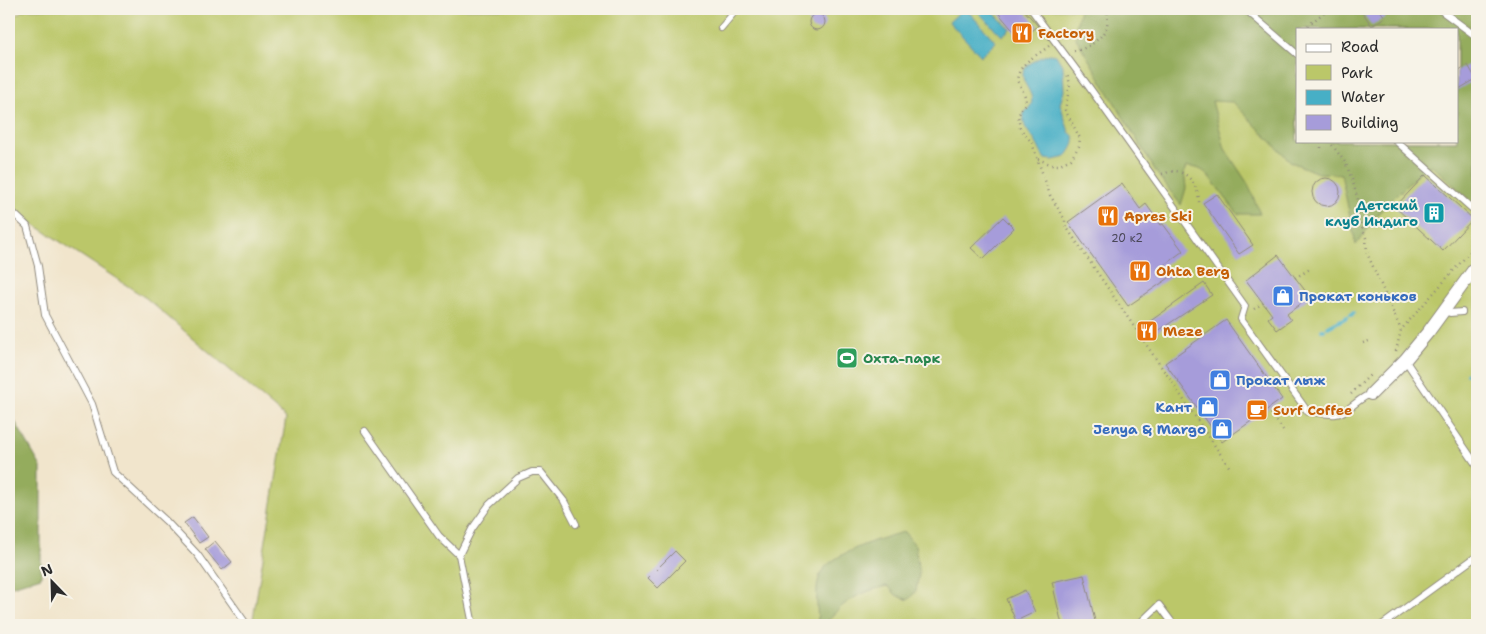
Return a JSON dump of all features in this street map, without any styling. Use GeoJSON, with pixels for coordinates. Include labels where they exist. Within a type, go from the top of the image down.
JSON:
{"type":"FeatureCollection","features":[{"type":"Feature","properties":{"kind":"street"},"geometry":{"type":"LineString","coordinates":[[1371,394],[1400,356],[1444,311],[1477,265]]}},
{"type":"Feature","properties":{"kind":"lane"},"geometry":{"type":"LineString","coordinates":[[721,28],[737,9]]}},
{"type":"Feature","properties":{"kind":"lane"},"geometry":{"type":"LineString","coordinates":[[1031,9],[1245,306],[1241,319],[1308,412],[1336,414],[1342,412],[1362,396],[1371,394]]}},
{"type":"Feature","properties":{"kind":"lane"},"geometry":{"type":"LineString","coordinates":[[1245,9],[1296,53]]}},
{"type":"Feature","properties":{"kind":"lane"},"geometry":{"type":"LineString","coordinates":[[1438,9],[1477,37]]}},
{"type":"Feature","properties":{"kind":"lane"},"geometry":{"type":"LineString","coordinates":[[1397,142],[1477,213]]}},
{"type":"Feature","properties":{"kind":"lane"},"geometry":{"type":"LineString","coordinates":[[9,209],[27,226],[38,266],[45,315],[92,404],[113,472],[166,521],[197,554],[247,625]]}},
{"type":"Feature","properties":{"kind":"lane"},"geometry":{"type":"LineString","coordinates":[[1444,311],[1450,313],[1462,312]]}},
{"type":"Feature","properties":{"kind":"lane"},"geometry":{"type":"LineString","coordinates":[[1400,356],[1477,466]]}},
{"type":"Feature","properties":{"kind":"lane"},"geometry":{"type":"LineString","coordinates":[[365,431],[439,536],[459,555],[473,625]]}},
{"type":"Feature","properties":{"kind":"lane"},"geometry":{"type":"LineString","coordinates":[[459,555],[472,529],[490,505],[518,478],[532,472],[541,472],[548,479],[564,501],[576,524]]}},
{"type":"Feature","properties":{"kind":"lane"},"geometry":{"type":"LineString","coordinates":[[1382,625],[1477,556]]}},
{"type":"Feature","properties":{"kind":"lane"},"geometry":{"type":"LineString","coordinates":[[1138,625],[1159,605],[1174,625]]}},
{"type":"Feature","properties":{"kind":"path"},"geometry":{"type":"LineString","coordinates":[[1062,52],[1083,49],[1104,35],[1108,23],[1108,9]]}},
{"type":"Feature","properties":{"kind":"path"},"geometry":{"type":"LineString","coordinates":[[1305,28],[1328,9]]}},
{"type":"Feature","properties":{"kind":"path"},"geometry":{"type":"LineString","coordinates":[[1051,50],[1048,47],[1024,64],[1017,80],[1025,92],[1026,98],[1026,104],[1018,116],[1020,128],[1032,143],[1050,195],[1065,220],[1065,225],[1230,468]]}},
{"type":"Feature","properties":{"kind":"path"},"geometry":{"type":"LineString","coordinates":[[1038,160],[1058,165],[1071,159],[1080,146],[1080,138],[1065,110],[1070,84],[1065,66]]}},
{"type":"Feature","properties":{"kind":"path"},"geometry":{"type":"LineString","coordinates":[[1321,148],[1322,142]]}},
{"type":"Feature","properties":{"kind":"path"},"geometry":{"type":"LineString","coordinates":[[1330,142],[1344,162],[1352,179],[1358,200],[1359,220],[1366,238],[1367,253],[1401,330],[1400,356]]}},
{"type":"Feature","properties":{"kind":"path"},"geometry":{"type":"LineString","coordinates":[[1152,175],[1175,171],[1184,174],[1197,189],[1200,196],[1199,205]]}},
{"type":"Feature","properties":{"kind":"path"},"geometry":{"type":"LineString","coordinates":[[1401,330],[1477,244]]}},
{"type":"Feature","properties":{"kind":"path"},"geometry":{"type":"LineString","coordinates":[[1295,278],[1310,269]]}},
{"type":"Feature","properties":{"kind":"path"},"geometry":{"type":"LineString","coordinates":[[1363,343],[1369,341]]}},
{"type":"Feature","properties":{"kind":"path"},"geometry":{"type":"LineString","coordinates":[[1346,398],[1375,371]]}},
{"type":"Feature","properties":{"kind":"path"},"geometry":{"type":"LineString","coordinates":[[1268,409],[1283,430]]}},
{"type":"Feature","properties":{"kind":"green space","name":"Охта-парк"},"geometry":{"type":"Polygon","coordinates":[[[26,9],[1477,9],[1477,625],[252,625],[286,418],[146,298],[9,208],[9,19],[26,9]]]}},
{"type":"Feature","properties":{"kind":"green space"},"geometry":{"type":"Polygon","coordinates":[[[1080,9],[1477,9],[1477,207],[1432,165],[1423,169],[1377,215],[1356,245],[1341,174],[1318,173],[1291,162],[1233,102],[1212,101],[1225,149],[1248,184],[1260,214],[1238,214],[1207,174],[1200,169],[1192,167],[1186,167],[1184,172],[1186,188],[1181,205],[1158,175],[1076,38],[1076,27],[1080,9]]]}},
{"type":"Feature","properties":{"kind":"green space"},"geometry":{"type":"Polygon","coordinates":[[[9,411],[41,467],[41,577],[9,587],[9,411]]]}},
{"type":"Feature","properties":{"kind":"green space"},"geometry":{"type":"Polygon","coordinates":[[[904,532],[915,545],[919,574],[916,591],[908,600],[896,595],[888,586],[879,588],[861,594],[846,603],[833,615],[827,622],[827,625],[818,625],[817,587],[820,575],[825,567],[845,553],[904,532]]]}},
{"type":"Feature","properties":{"kind":"water"},"geometry":{"type":"Polygon","coordinates":[[[963,9],[966,9],[996,42],[981,56],[949,22],[963,9]]]}},
{"type":"Feature","properties":{"kind":"water"},"geometry":{"type":"Polygon","coordinates":[[[975,9],[990,9],[1010,29],[1002,36],[975,9]]]}},
{"type":"Feature","properties":{"kind":"water"},"geometry":{"type":"Polygon","coordinates":[[[1049,54],[1056,55],[1063,67],[1064,91],[1060,104],[1069,132],[1074,138],[1072,147],[1066,157],[1053,160],[1045,159],[1024,122],[1024,113],[1031,105],[1032,98],[1023,77],[1025,69],[1032,62],[1049,54]]]}},
{"type":"Feature","properties":{"kind":"building"},"geometry":{"type":"Polygon","coordinates":[[[995,9],[1023,9],[1038,26],[1021,40],[995,9]]]}},
{"type":"Feature","properties":{"kind":"building"},"geometry":{"type":"Polygon","coordinates":[[[1360,9],[1379,9],[1385,17],[1372,26],[1360,9]]]}},
{"type":"Feature","properties":{"kind":"building"},"geometry":{"type":"Polygon","coordinates":[[[817,14],[823,16],[825,22],[823,28],[817,30],[811,28],[809,22],[811,16],[817,14]]]}},
{"type":"Feature","properties":{"kind":"building"},"geometry":{"type":"Polygon","coordinates":[[[1468,65],[1476,79],[1458,89],[1458,70],[1468,65]]]}},
{"type":"Feature","properties":{"kind":"building","name":"Детский клуб Индиго"},"geometry":{"type":"Polygon","coordinates":[[[1425,175],[1473,219],[1443,251],[1395,207],[1425,175]]]}},
{"type":"Feature","properties":{"kind":"building"},"geometry":{"type":"Polygon","coordinates":[[[1326,178],[1336,182],[1340,192],[1336,202],[1326,206],[1316,202],[1312,192],[1316,182],[1326,178]]]}},
{"type":"Feature","properties":{"kind":"building"},"geometry":{"type":"Polygon","coordinates":[[[1122,183],[1140,209],[1146,204],[1183,251],[1164,265],[1172,276],[1128,306],[1068,222],[1122,183]]]}},
{"type":"Feature","properties":{"kind":"building"},"geometry":{"type":"Polygon","coordinates":[[[1217,194],[1253,245],[1239,254],[1203,203],[1217,194]]]}},
{"type":"Feature","properties":{"kind":"building"},"geometry":{"type":"Polygon","coordinates":[[[1003,217],[1014,228],[983,259],[971,248],[1003,217]]]}},
{"type":"Feature","properties":{"kind":"building"},"geometry":{"type":"Polygon","coordinates":[[[1278,255],[1310,297],[1287,314],[1291,320],[1277,330],[1268,318],[1272,315],[1246,280],[1278,255]]]}},
{"type":"Feature","properties":{"kind":"building"},"geometry":{"type":"Polygon","coordinates":[[[1204,283],[1212,295],[1149,337],[1142,327],[1204,283]]]}},
{"type":"Feature","properties":{"kind":"building"},"geometry":{"type":"Polygon","coordinates":[[[1226,320],[1282,399],[1222,442],[1165,363],[1226,320]]]}},
{"type":"Feature","properties":{"kind":"building"},"geometry":{"type":"Polygon","coordinates":[[[193,517],[208,537],[199,543],[184,523],[193,517]]]}},
{"type":"Feature","properties":{"kind":"building"},"geometry":{"type":"Polygon","coordinates":[[[215,541],[232,562],[222,570],[205,549],[215,541]]]}},
{"type":"Feature","properties":{"kind":"building"},"geometry":{"type":"Polygon","coordinates":[[[675,551],[685,561],[658,588],[648,578],[675,551]]]}},
{"type":"Feature","properties":{"kind":"building"},"geometry":{"type":"Polygon","coordinates":[[[1084,575],[1096,625],[1062,625],[1052,582],[1084,575]]]}},
{"type":"Feature","properties":{"kind":"building"},"geometry":{"type":"Polygon","coordinates":[[[1025,590],[1035,612],[1016,621],[1006,599],[1025,590]]]}},
{"type":"Feature","properties":{"kind":"waterway"},"geometry":{"type":"LineString","coordinates":[[1328,327],[1347,317]]}},
{"type":"Feature","properties":{"kind":"waterway"},"geometry":{"type":"LineString","coordinates":[[1467,374],[1477,369]]}},
{"type":"Feature","properties":{"kind":"waterway"},"geometry":{"type":"LineString","coordinates":[[9,621],[10,625]]}},
{"type":"Feature","properties":{"kind":"place","name":"Factory"},"geometry":{"type":"Point","coordinates":[1022,33]}},
{"type":"Feature","properties":{"kind":"place","name":"Детский клуб Индиго"},"geometry":{"type":"Point","coordinates":[1434,213]}},
{"type":"Feature","properties":{"kind":"place","name":"Apres Ski"},"geometry":{"type":"Point","coordinates":[1108,216]}},
{"type":"Feature","properties":{"kind":"place","name":"Ohta Berg"},"geometry":{"type":"Point","coordinates":[1140,271]}},
{"type":"Feature","properties":{"kind":"place","name":"Прокат коньков"},"geometry":{"type":"Point","coordinates":[1283,296]}},
{"type":"Feature","properties":{"kind":"place","name":"Meze"},"geometry":{"type":"Point","coordinates":[1147,331]}},
{"type":"Feature","properties":{"kind":"place","name":"Охта-парк"},"geometry":{"type":"Point","coordinates":[847,358]}},
{"type":"Feature","properties":{"kind":"place","name":"Прокат лыж"},"geometry":{"type":"Point","coordinates":[1220,380]}},
{"type":"Feature","properties":{"kind":"place","name":"Кант"},"geometry":{"type":"Point","coordinates":[1208,407]}},
{"type":"Feature","properties":{"kind":"place","name":"Surf Coffee"},"geometry":{"type":"Point","coordinates":[1257,410]}},
{"type":"Feature","properties":{"kind":"place","name":"Jenya & Margo"},"geometry":{"type":"Point","coordinates":[1222,429]}}]}
